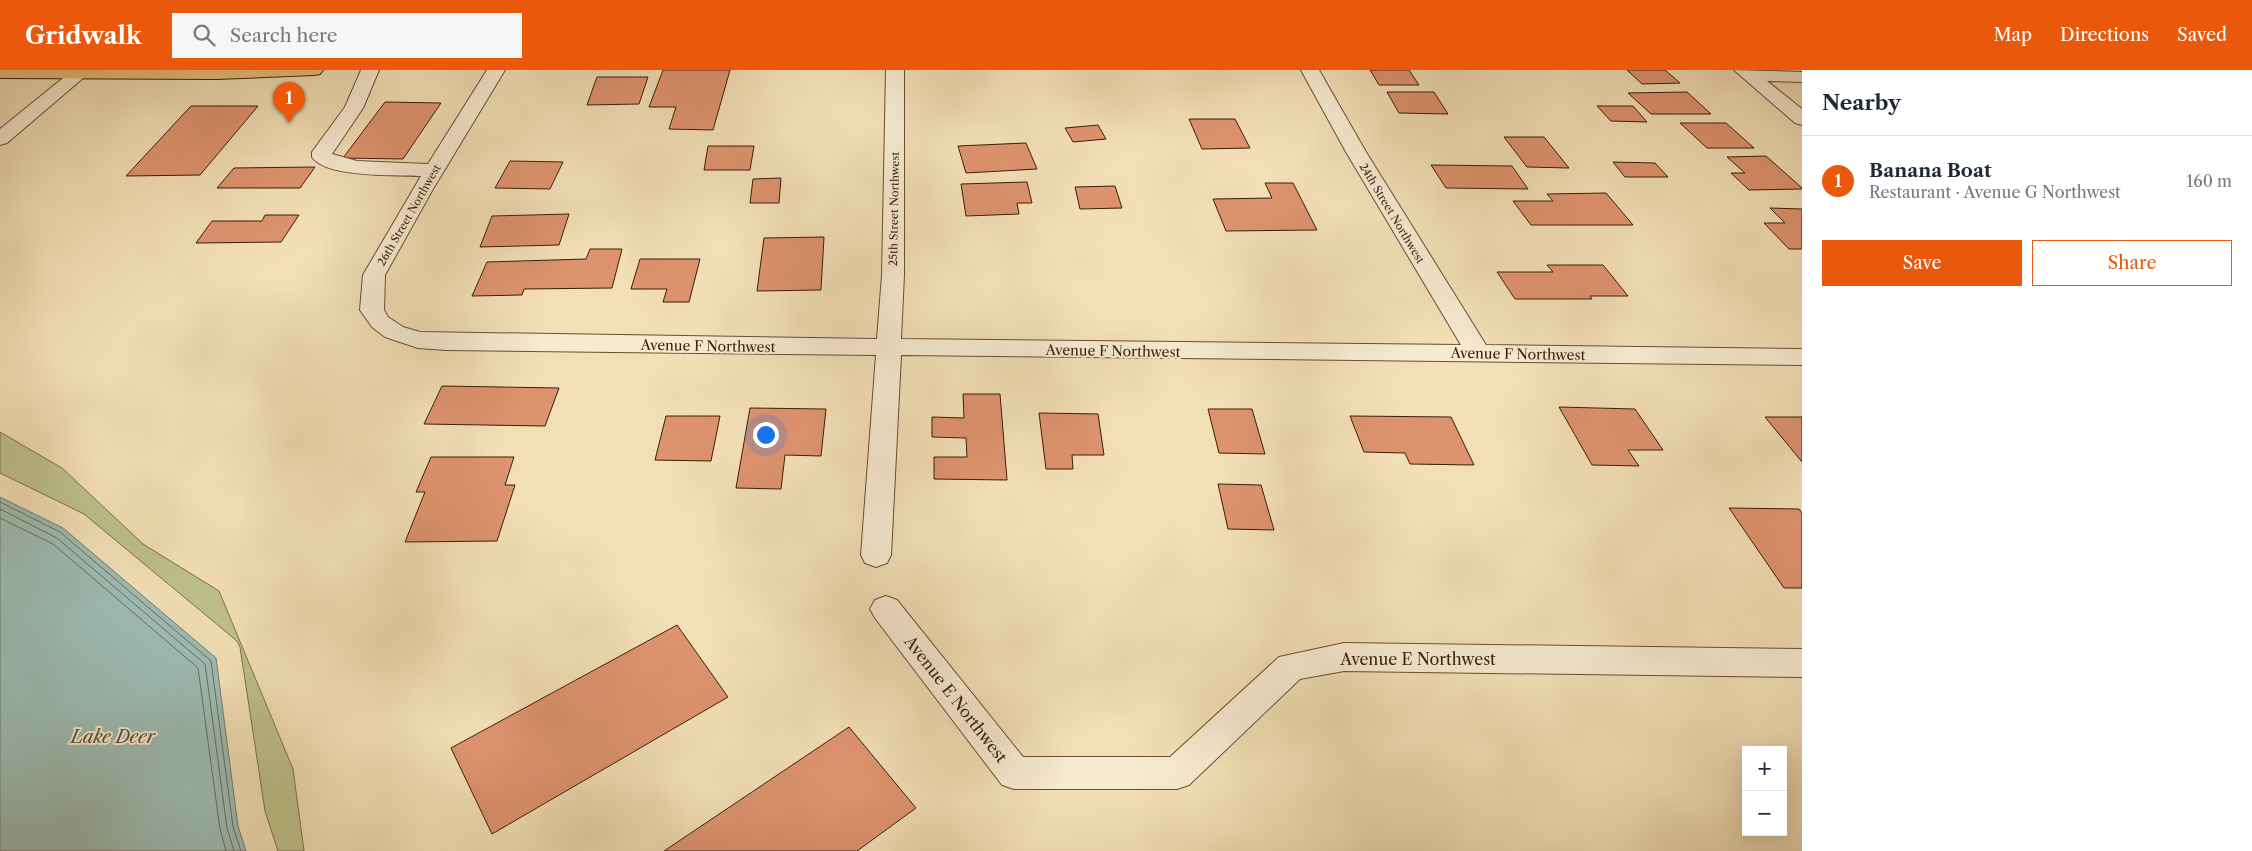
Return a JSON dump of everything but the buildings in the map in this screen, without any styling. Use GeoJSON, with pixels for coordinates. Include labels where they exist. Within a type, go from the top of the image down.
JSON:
{"type":"FeatureCollection","features":[{"type":"Feature","properties":{"kind":"main road"},"geometry":{"type":"LineString","coordinates":[[2,75],[100,71],[217,74],[314,70]]}},
{"type":"Feature","properties":{"kind":"street"},"geometry":{"type":"LineString","coordinates":[[370,70],[354,108],[328,144],[322,157],[333,162],[368,167],[435,170]]}},
{"type":"Feature","properties":{"kind":"street","name":"26th Street Northwest"},"geometry":{"type":"LineString","coordinates":[[425,340],[394,332],[380,322],[372,310],[374,276],[435,170],[496,70]]}},
{"type":"Feature","properties":{"kind":"street","name":"25th Street Northwest"},"geometry":{"type":"LineString","coordinates":[[889,349],[893,257],[895,70]]}},
{"type":"Feature","properties":{"kind":"street","name":"24th Street Northwest"},"geometry":{"type":"LineString","coordinates":[[1310,70],[1356,152],[1478,353]]}},
{"type":"Feature","properties":{"kind":"street"},"geometry":{"type":"LineString","coordinates":[[0,139],[80,73]]}},
{"type":"Feature","properties":{"kind":"street"},"geometry":{"type":"LineString","coordinates":[[1746,73],[1802,77]]}},
{"type":"Feature","properties":{"kind":"street"},"geometry":{"type":"LineString","coordinates":[[1746,73],[1802,119]]}},
{"type":"Feature","properties":{"kind":"street","name":"Avenue F Northwest"},"geometry":{"type":"LineString","coordinates":[[425,340],[889,349],[1802,357]]}},
{"type":"Feature","properties":{"kind":"street"},"geometry":{"type":"LineString","coordinates":[[876,555],[889,349]]}},
{"type":"Feature","properties":{"kind":"street","name":"Avenue E Northwest"},"geometry":{"type":"LineString","coordinates":[[886,609],[1014,773],[1177,773],[1291,667],[1344,657],[1802,663]]}},
{"type":"Feature","properties":{"kind":"green space"},"geometry":{"type":"Polygon","coordinates":[[[0,432],[62,468],[143,544],[219,591],[293,769],[304,851],[278,851],[265,811],[240,647],[237,641],[84,514],[0,473],[0,432]]]}},
{"type":"Feature","properties":{"kind":"water","name":"Lake Deer"},"geometry":{"type":"Polygon","coordinates":[[[0,497],[63,528],[216,658],[238,826],[246,851],[0,851],[0,497]]]}},
{"type":"Feature","properties":{"kind":"place","name":"Banana Boat"},"geometry":{"type":"Point","coordinates":[289,123]}}]}
